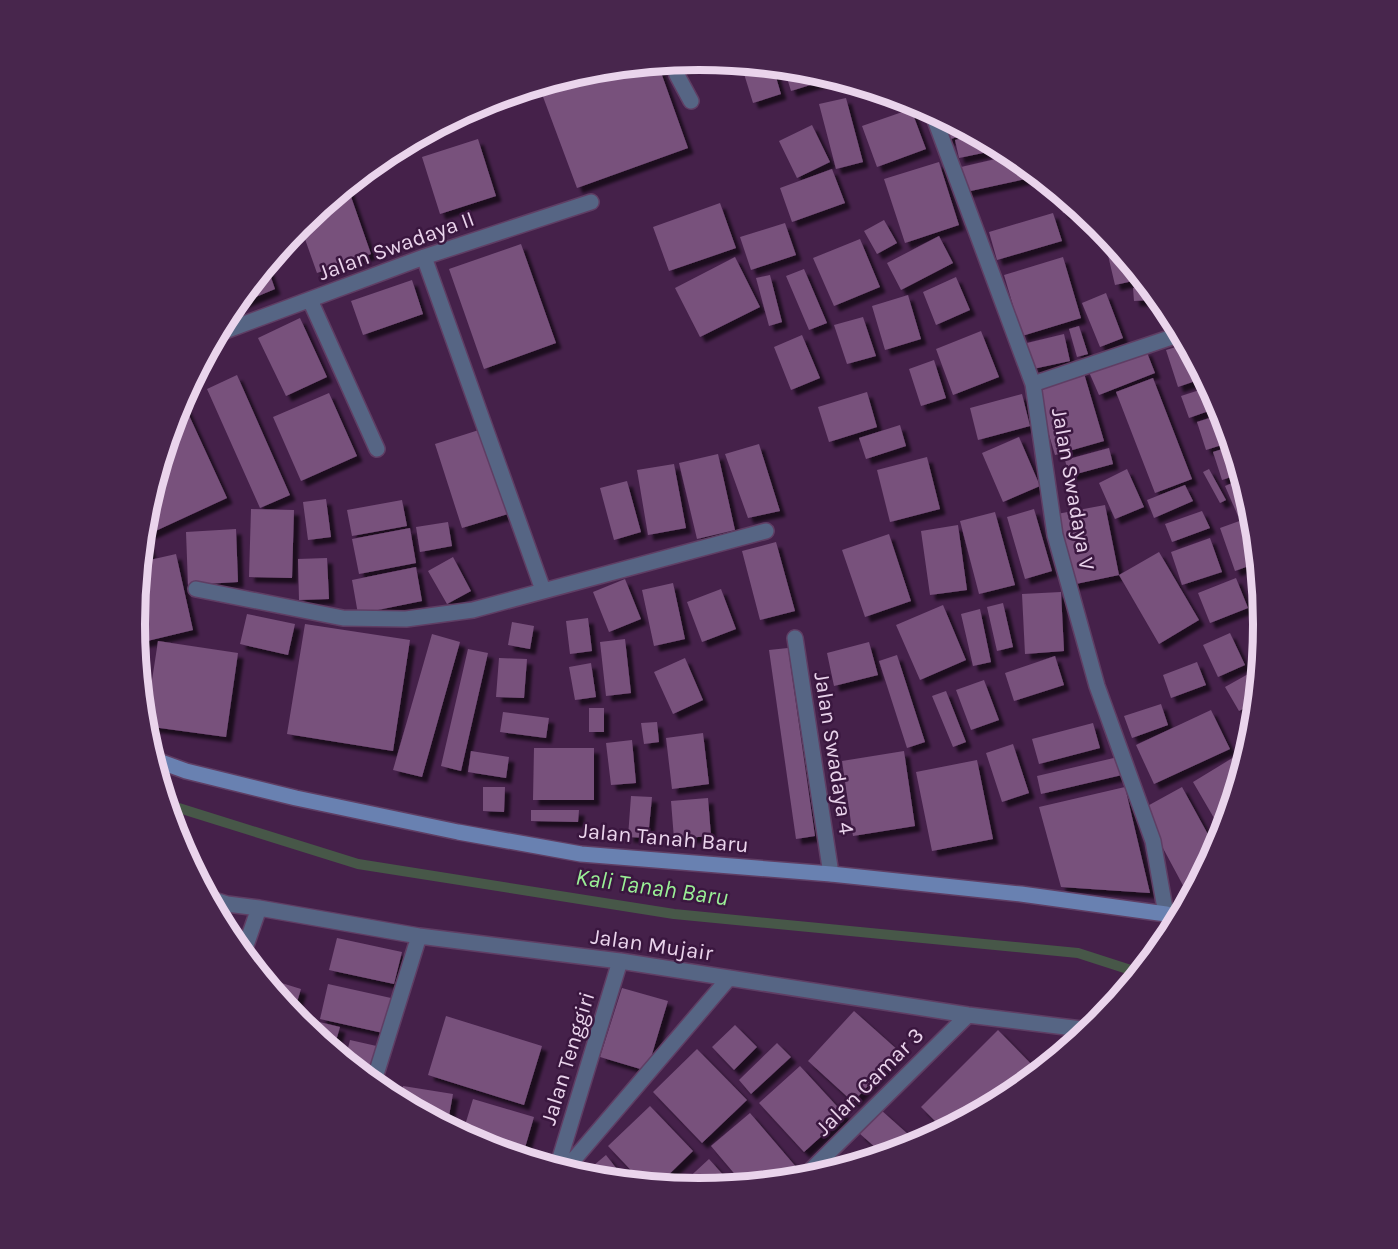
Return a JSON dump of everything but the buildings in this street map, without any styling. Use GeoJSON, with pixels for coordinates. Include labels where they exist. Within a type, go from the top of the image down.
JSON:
{"type":"FeatureCollection","features":[{"type":"Feature","properties":{"kind":"main road","name":"Jalan Tanah Baru"},"geometry":{"type":"LineString","coordinates":[[163,763],[186,771],[296,798],[458,832],[581,854],[831,874],[1021,894],[1170,916]]}},
{"type":"Feature","properties":{"kind":"street"},"geometry":{"type":"LineString","coordinates":[[676,71],[691,101]]}},
{"type":"Feature","properties":{"kind":"street","name":"Jalan Swadaya V"},"geometry":{"type":"LineString","coordinates":[[937,125],[1033,384],[1055,535],[1097,686],[1153,841],[1172,913]]}},
{"type":"Feature","properties":{"kind":"street","name":"Jalan Swadaya II"},"geometry":{"type":"LineString","coordinates":[[230,329],[424,256],[591,202]]}},
{"type":"Feature","properties":{"kind":"street"},"geometry":{"type":"LineString","coordinates":[[424,256],[543,591]]}},
{"type":"Feature","properties":{"kind":"street"},"geometry":{"type":"LineString","coordinates":[[310,300],[377,449]]}},
{"type":"Feature","properties":{"kind":"street"},"geometry":{"type":"LineString","coordinates":[[1033,384],[1172,337]]}},
{"type":"Feature","properties":{"kind":"street"},"geometry":{"type":"LineString","coordinates":[[196,589],[343,618],[406,619],[473,610],[765,531]]}},
{"type":"Feature","properties":{"kind":"street","name":"Jalan Swadaya 4"},"geometry":{"type":"LineString","coordinates":[[795,638],[831,874]]}},
{"type":"Feature","properties":{"kind":"street","name":"Jalan Mujair"},"geometry":{"type":"LineString","coordinates":[[219,901],[419,936],[620,961],[968,1015],[1078,1028]]}},
{"type":"Feature","properties":{"kind":"street"},"geometry":{"type":"LineString","coordinates":[[247,944],[259,909]]}},
{"type":"Feature","properties":{"kind":"street"},"geometry":{"type":"LineString","coordinates":[[376,1074],[419,936]]}},
{"type":"Feature","properties":{"kind":"street","name":"Jalan Tenggiri"},"geometry":{"type":"LineString","coordinates":[[559,1161],[620,961]]}},
{"type":"Feature","properties":{"kind":"street"},"geometry":{"type":"LineString","coordinates":[[571,1163],[729,978]]}},
{"type":"Feature","properties":{"kind":"street","name":"Jalan Camar 3"},"geometry":{"type":"LineString","coordinates":[[815,1166],[968,1015]]}},
{"type":"Feature","properties":{"kind":"waterway","name":"Kali Tanah Baru"},"geometry":{"type":"LineString","coordinates":[[176,807],[358,864],[674,914],[1078,953],[1132,970]]}}]}
